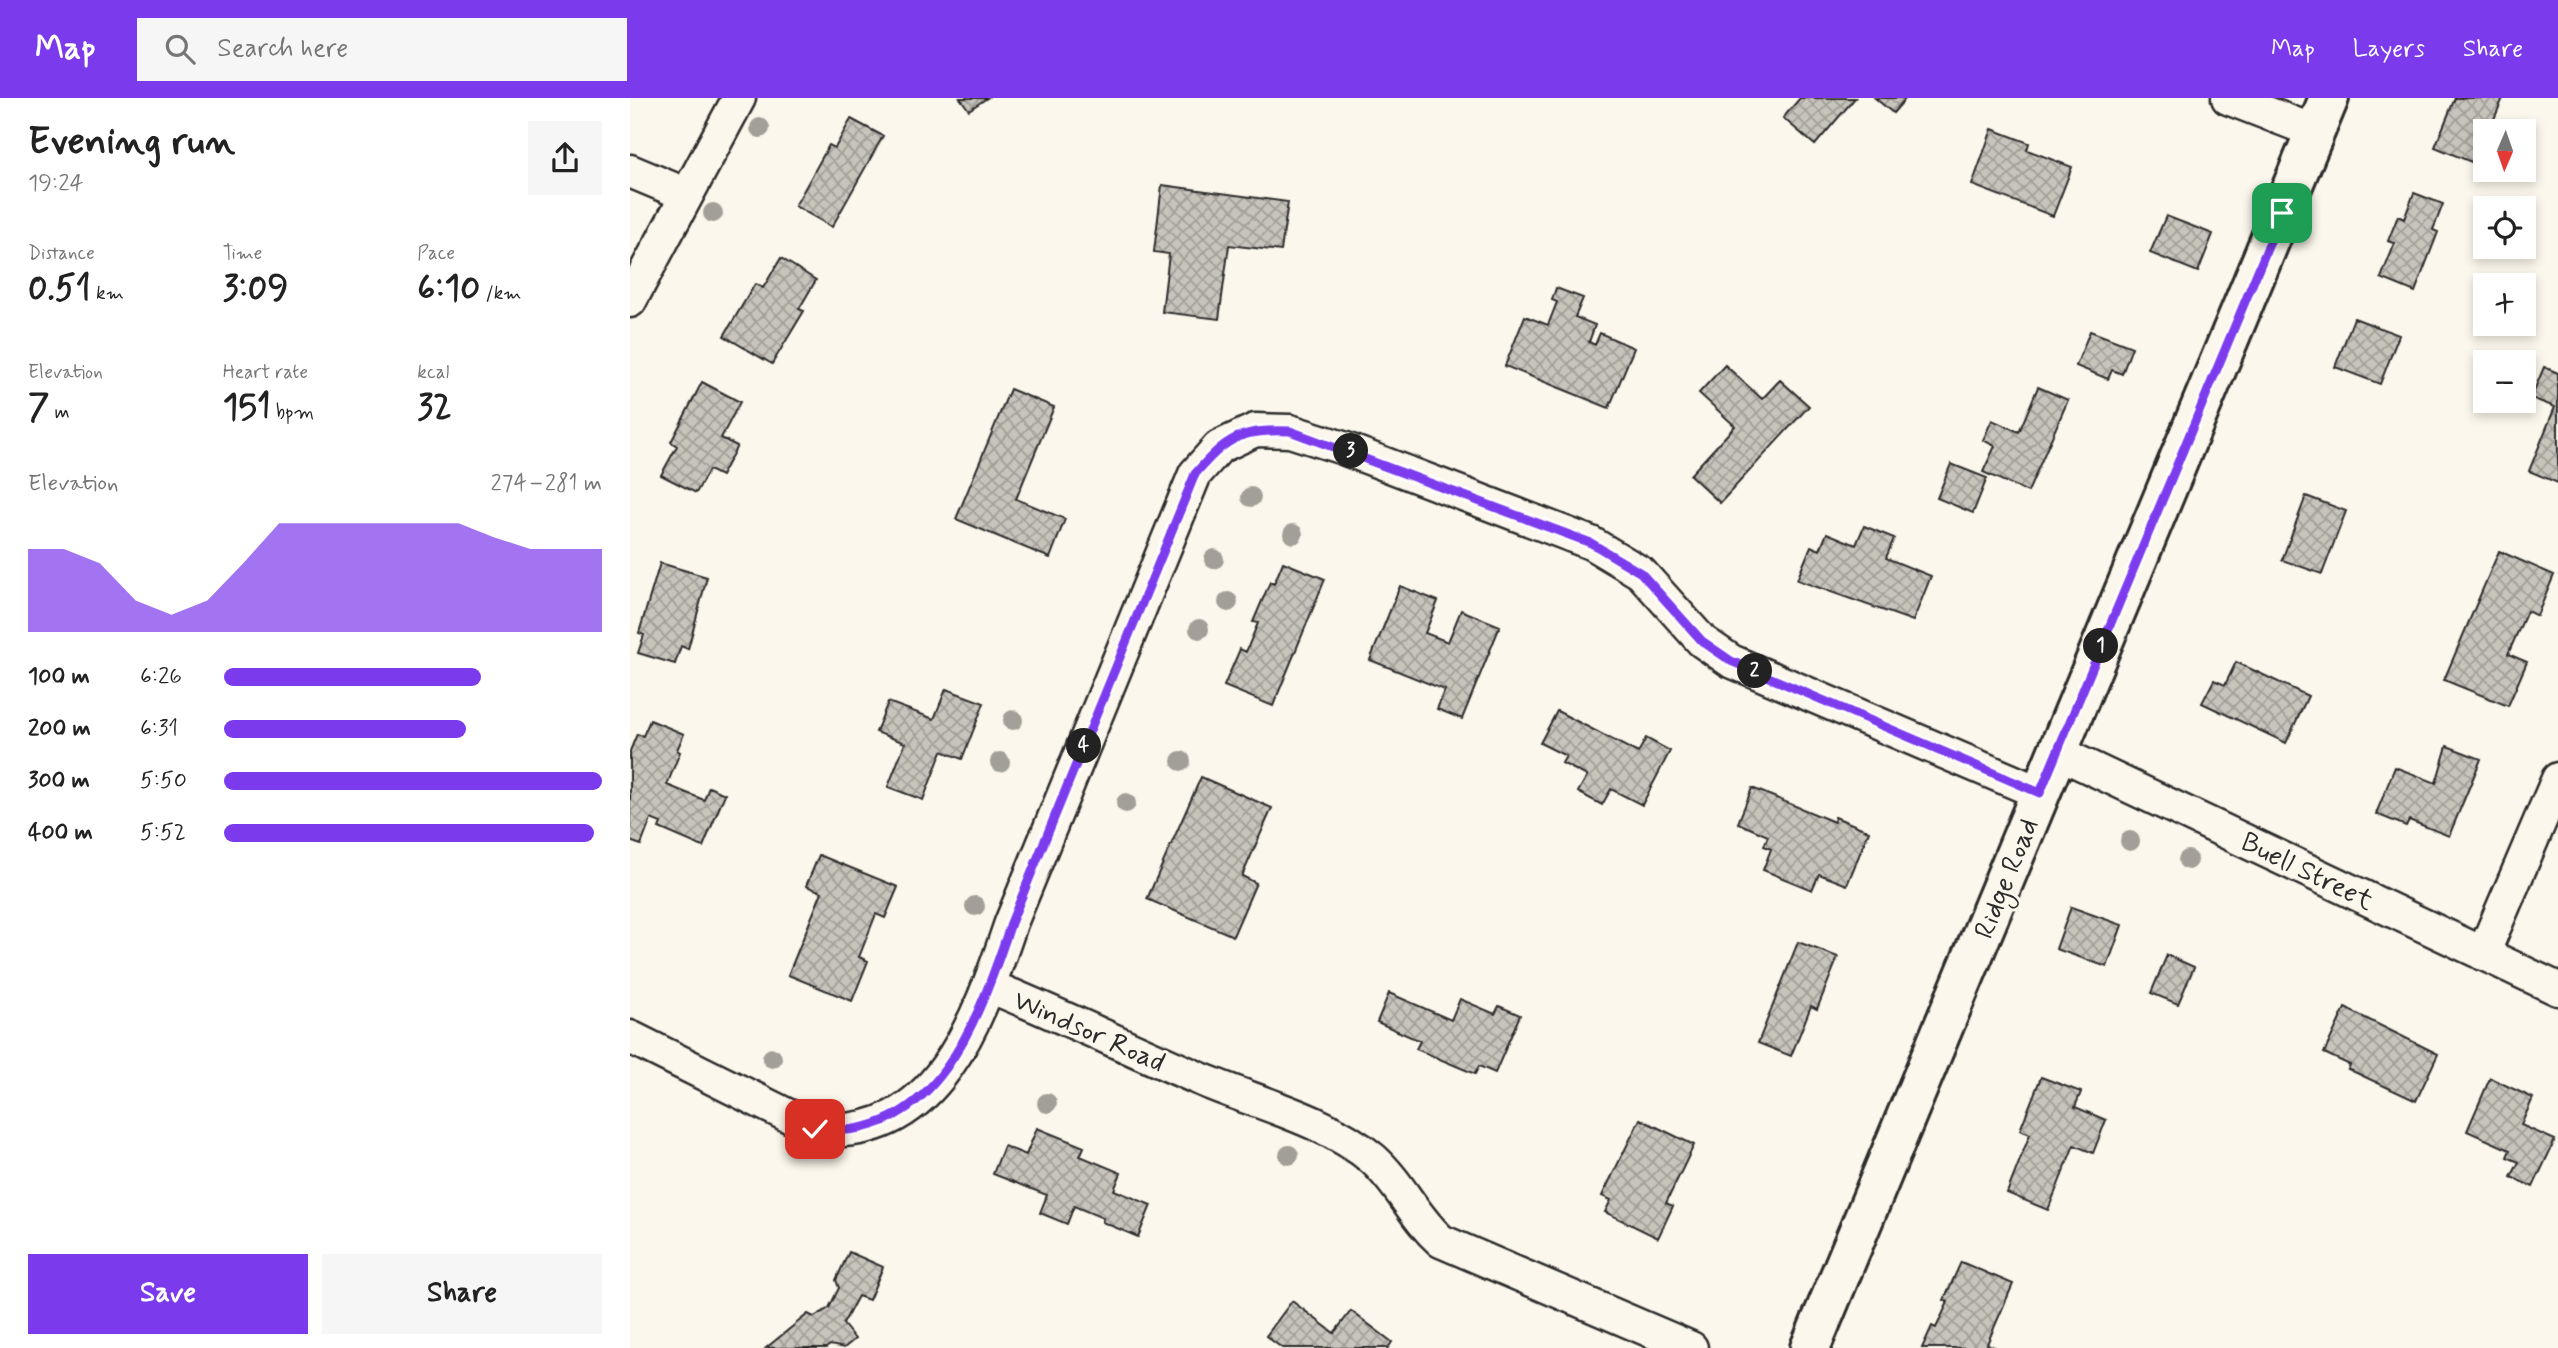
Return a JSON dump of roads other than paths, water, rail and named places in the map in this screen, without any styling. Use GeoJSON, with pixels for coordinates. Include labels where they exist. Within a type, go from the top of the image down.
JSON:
{"type":"FeatureCollection","features":[{"type":"Feature","properties":{"kind":"main road","name":"Ridge Road"},"geometry":{"type":"LineString","coordinates":[[1810,1348],[2323,115]]}},
{"type":"Feature","properties":{"kind":"street"},"geometry":{"type":"LineString","coordinates":[[630,301],[685,194],[739,98]]}},
{"type":"Feature","properties":{"kind":"street"},"geometry":{"type":"LineString","coordinates":[[2228,98],[2323,115]]}},
{"type":"Feature","properties":{"kind":"street"},"geometry":{"type":"LineString","coordinates":[[630,171],[685,194]]}},
{"type":"Feature","properties":{"kind":"street","name":"Windsor Road"},"geometry":{"type":"LineString","coordinates":[[1691,1348],[1441,1241],[1421,1223],[1403,1194],[1374,1160],[1335,1133],[1204,1080],[989,986],[1011,923],[1195,474],[1219,447],[1255,430],[1290,431],[1343,449],[1591,543],[1641,573],[1702,641],[1731,661],[2040,793]]}},
{"type":"Feature","properties":{"kind":"street","name":"Buell Street"},"geometry":{"type":"LineString","coordinates":[[2057,752],[2558,989]]}},
{"type":"Feature","properties":{"kind":"street"},"geometry":{"type":"LineString","coordinates":[[2483,954],[2558,779]]}},
{"type":"Feature","properties":{"kind":"street"},"geometry":{"type":"LineString","coordinates":[[630,1037],[815,1129],[846,1130],[889,1119],[922,1099],[946,1070],[989,986]]}}]}
